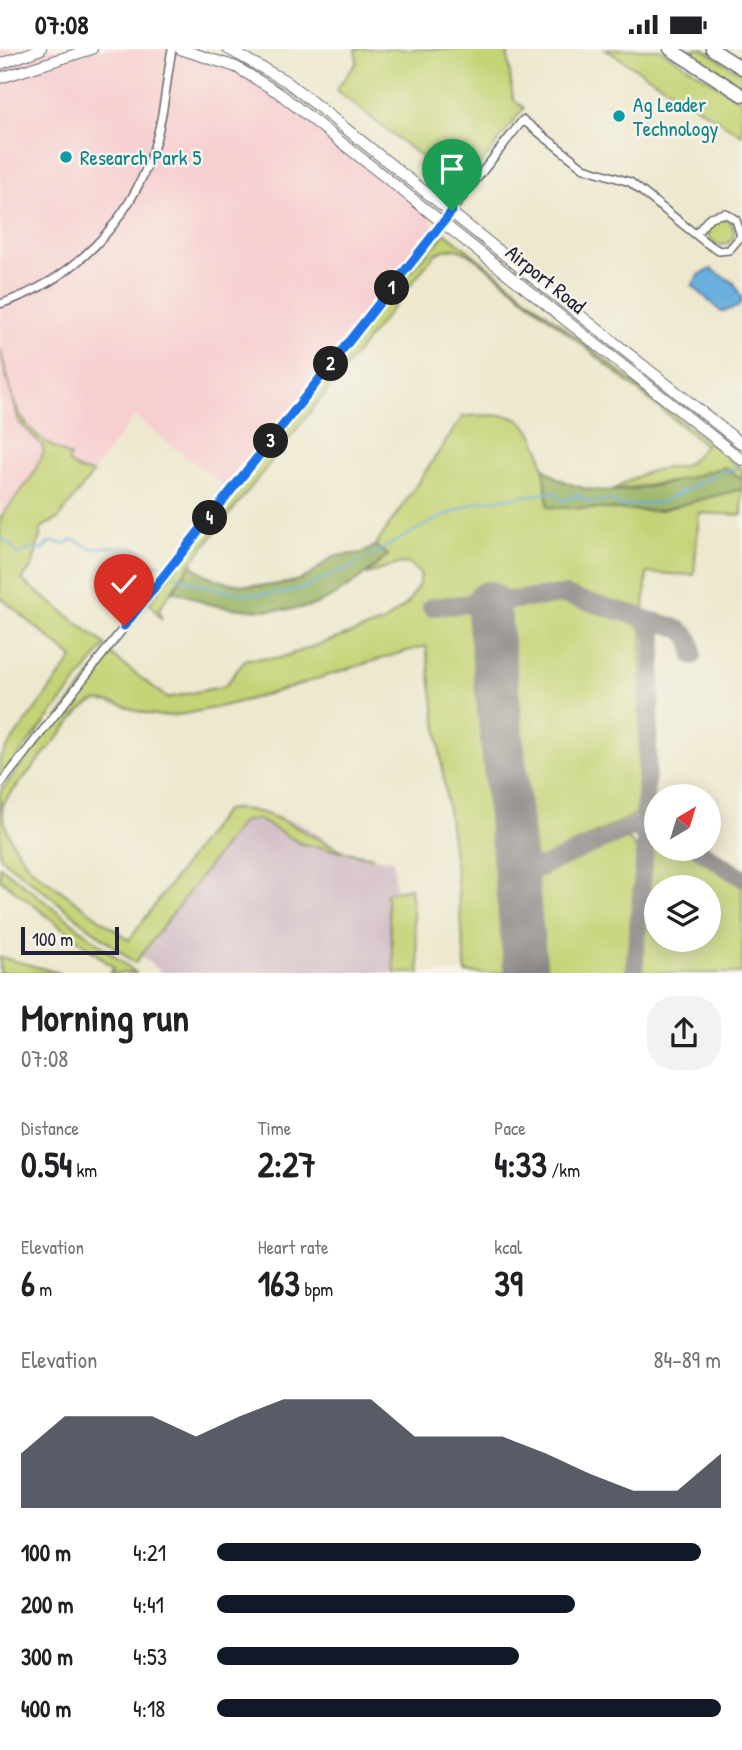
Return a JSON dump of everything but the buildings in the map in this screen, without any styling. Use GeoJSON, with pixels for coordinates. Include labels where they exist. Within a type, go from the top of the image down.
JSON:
{"type":"FeatureCollection","features":[{"type":"Feature","properties":{"kind":"highway"},"geometry":{"type":"LineString","coordinates":[[670,49],[742,95]]}},
{"type":"Feature","properties":{"kind":"highway"},"geometry":{"type":"LineString","coordinates":[[712,49],[742,68]]}},
{"type":"Feature","properties":{"kind":"main road"},"geometry":{"type":"LineString","coordinates":[[0,64],[41,49]]}},
{"type":"Feature","properties":{"kind":"main road"},"geometry":{"type":"LineString","coordinates":[[0,78],[92,49]]}},
{"type":"Feature","properties":{"kind":"main road","name":"Airport Road"},"geometry":{"type":"LineString","coordinates":[[180,49],[236,67],[272,88],[444,221],[742,460]]}},
{"type":"Feature","properties":{"kind":"main road","name":"Airport Road"},"geometry":{"type":"LineString","coordinates":[[228,49],[286,81],[742,444]]}},
{"type":"Feature","properties":{"kind":"street"},"geometry":{"type":"LineString","coordinates":[[0,304],[45,284],[76,263],[104,237],[124,210],[136,192],[154,149],[172,49]]}},
{"type":"Feature","properties":{"kind":"street"},"geometry":{"type":"LineString","coordinates":[[0,785],[523,120],[584,168],[630,182],[696,234],[719,250],[735,247],[741,236],[736,220],[725,213],[710,218],[696,234]]}},
{"type":"Feature","properties":{"kind":"shaded area"},"geometry":{"type":"Polygon","coordinates":[[[0,49],[178,49],[206,56],[265,84],[432,218],[432,227],[428,233],[228,489],[134,416],[58,519],[0,519],[0,49]]]}},
{"type":"Feature","properties":{"kind":"shaded area"},"geometry":{"type":"Polygon","coordinates":[[[248,811],[300,823],[351,856],[393,860],[402,973],[163,973],[133,950],[248,811]]]}},
{"type":"Feature","properties":{"kind":"green space"},"geometry":{"type":"Polygon","coordinates":[[[355,49],[507,49],[513,99],[524,108],[467,182],[457,185],[336,90],[357,62],[355,49]]]}},
{"type":"Feature","properties":{"kind":"green space"},"geometry":{"type":"Polygon","coordinates":[[[605,49],[660,49],[742,101],[742,135],[605,49]]]}},
{"type":"Feature","properties":{"kind":"green space"},"geometry":{"type":"Polygon","coordinates":[[[684,49],[703,49],[742,74],[742,86],[684,49]]]}},
{"type":"Feature","properties":{"kind":"green space"},"geometry":{"type":"Polygon","coordinates":[[[721,219],[730,223],[734,232],[730,241],[721,245],[712,241],[708,232],[712,223],[721,219]]]}},
{"type":"Feature","properties":{"kind":"green space"},"geometry":{"type":"Polygon","coordinates":[[[446,233],[742,469],[742,479],[724,467],[678,481],[613,490],[648,472],[684,466],[705,445],[478,260],[462,251],[447,250],[435,254],[191,563],[159,609],[162,620],[149,602],[401,281],[446,233]]]}},
{"type":"Feature","properties":{"kind":"green space"},"geometry":{"type":"Polygon","coordinates":[[[12,396],[20,414],[38,436],[71,457],[68,462],[79,470],[93,473],[58,519],[42,527],[33,565],[22,580],[106,645],[0,779],[0,757],[73,658],[0,597],[0,518],[31,478],[44,452],[42,445],[19,422],[12,396]]]}},
{"type":"Feature","properties":{"kind":"green space"},"geometry":{"type":"Polygon","coordinates":[[[463,416],[508,416],[529,429],[536,440],[544,468],[548,507],[657,511],[742,489],[742,515],[699,513],[694,575],[647,573],[644,609],[563,587],[431,599],[433,610],[467,607],[478,610],[514,973],[466,973],[456,871],[426,646],[241,702],[177,715],[153,715],[116,703],[93,702],[80,711],[2,804],[12,840],[34,871],[129,940],[225,810],[256,811],[272,816],[346,852],[302,844],[257,819],[242,822],[135,963],[0,857],[0,792],[109,653],[167,698],[225,686],[246,659],[280,658],[384,622],[408,603],[421,575],[410,564],[401,563],[365,575],[388,555],[375,546],[463,416]]]}},
{"type":"Feature","properties":{"kind":"green space"},"geometry":{"type":"Polygon","coordinates":[[[724,467],[742,479],[742,489],[657,511],[548,507],[544,468],[563,481],[584,488],[607,491],[656,486],[724,467]]]}},
{"type":"Feature","properties":{"kind":"green space"},"geometry":{"type":"Polygon","coordinates":[[[375,546],[388,555],[342,591],[311,606],[275,610],[232,608],[209,604],[183,593],[173,592],[191,563],[214,579],[264,586],[296,581],[308,576],[334,557],[358,554],[375,546]]]}},
{"type":"Feature","properties":{"kind":"green space"},"geometry":{"type":"Polygon","coordinates":[[[563,600],[634,619],[643,626],[637,814],[541,859],[532,860],[525,855],[499,611],[511,606],[563,600]]]}},
{"type":"Feature","properties":{"kind":"green space"},"geometry":{"type":"Polygon","coordinates":[[[622,839],[630,840],[638,852],[628,973],[537,973],[527,879],[622,839]]]}},
{"type":"Feature","properties":{"kind":"green space"},"geometry":{"type":"Polygon","coordinates":[[[649,861],[707,861],[742,884],[742,973],[639,973],[644,915],[644,952],[721,952],[721,875],[647,875],[649,861]]]}},
{"type":"Feature","properties":{"kind":"green space"},"geometry":{"type":"Polygon","coordinates":[[[0,866],[136,973],[110,973],[114,968],[0,879],[0,866]]]}},
{"type":"Feature","properties":{"kind":"green space"},"geometry":{"type":"Polygon","coordinates":[[[410,888],[420,973],[395,973],[386,893],[410,888]]]}},
{"type":"Feature","properties":{"kind":"green space"},"geometry":{"type":"Polygon","coordinates":[[[0,957],[60,973],[0,973],[0,957]]]}},
{"type":"Feature","properties":{"kind":"water"},"geometry":{"type":"Polygon","coordinates":[[[711,269],[734,283],[742,299],[738,307],[721,312],[692,285],[699,275],[711,269]]]}},
{"type":"Feature","properties":{"kind":"waterway"},"geometry":{"type":"LineString","coordinates":[[175,576],[242,593],[295,590],[350,567],[433,521],[478,502],[555,492],[562,501],[577,495],[590,502],[612,500],[620,506],[662,502],[721,472],[737,468]]}},
{"type":"Feature","properties":{"kind":"waterway"},"geometry":{"type":"LineString","coordinates":[[0,538],[10,544],[19,556],[31,548],[42,550],[50,542],[64,544],[73,540],[90,548],[138,549],[145,561],[160,565]]}},
{"type":"Feature","properties":{"kind":"taxiway"},"geometry":{"type":"LineString","coordinates":[[431,607],[472,604],[490,617],[505,601],[564,595],[643,618],[654,636],[646,784]]}},
{"type":"Feature","properties":{"kind":"taxiway"},"geometry":{"type":"LineString","coordinates":[[642,618],[669,625],[683,632],[692,645],[693,656]]}},
{"type":"Feature","properties":{"kind":"taxiway"},"geometry":{"type":"LineString","coordinates":[[508,787],[516,855],[532,867],[543,866],[644,823]]}},
{"type":"Feature","properties":{"kind":"taxiway"},"geometry":{"type":"LineString","coordinates":[[634,973],[644,861]]}},
{"type":"Feature","properties":{"kind":"taxiway"},"geometry":{"type":"LineString","coordinates":[[716,861],[742,878]]}},
{"type":"Feature","properties":{"kind":"taxiway"},"geometry":{"type":"LineString","coordinates":[[525,953],[520,884],[525,876],[543,866]]}},
{"type":"Feature","properties":{"kind":"runway"},"geometry":{"type":"LineString","coordinates":[[488,603],[526,973]]}},
{"type":"Feature","properties":{"kind":"place","name":"Ag Leader Technology"},"geometry":{"type":"Point","coordinates":[619,116]}},
{"type":"Feature","properties":{"kind":"place","name":"Research Park 5"},"geometry":{"type":"Point","coordinates":[66,157]}},
{"type":"Feature","properties":{"kind":"route"},"geometry":{"type":"LineString","coordinates":[[124,626],[452,211]]}}]}
